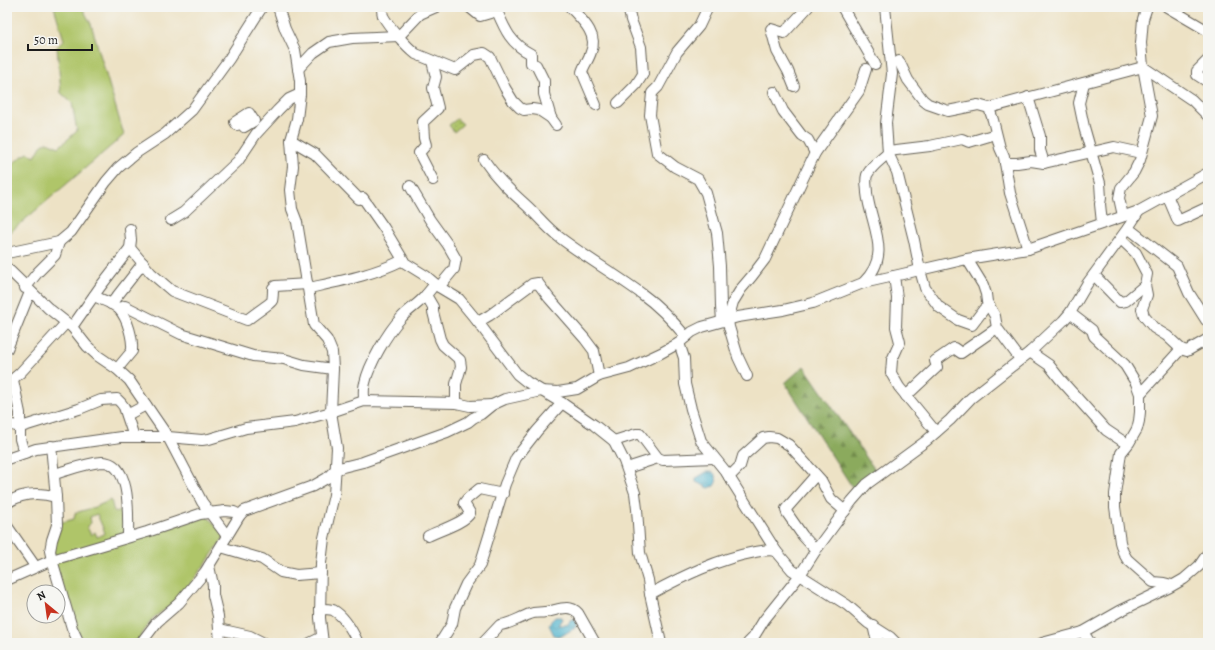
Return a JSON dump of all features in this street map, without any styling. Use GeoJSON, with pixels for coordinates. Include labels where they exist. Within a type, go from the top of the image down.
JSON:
{"type":"FeatureCollection","features":[{"type":"Feature","properties":{"kind":"street"},"geometry":{"type":"LineString","coordinates":[[7,253],[59,242],[71,232],[106,182],[118,168],[136,153],[165,134],[192,110],[229,59],[262,7]]}},
{"type":"Feature","properties":{"kind":"street"},"geometry":{"type":"LineString","coordinates":[[278,7],[285,29],[295,50],[300,81],[297,119],[291,140],[293,166],[290,190],[292,209],[297,222],[314,326],[330,346],[333,369],[331,412],[337,448],[334,495],[324,538],[321,574],[320,609],[323,640],[310,643]]}},
{"type":"Feature","properties":{"kind":"street"},"geometry":{"type":"LineString","coordinates":[[382,7],[383,15],[399,36],[416,54],[455,70],[474,55],[484,53],[490,56],[505,88],[513,101],[524,110],[539,110],[553,122],[544,94],[544,81],[536,65],[531,64],[531,54],[520,49],[506,33],[497,11],[480,16],[469,7]]}},
{"type":"Feature","properties":{"kind":"street"},"geometry":{"type":"LineString","coordinates":[[298,69],[313,53],[329,42],[352,38],[399,36],[420,14],[436,7]]}},
{"type":"Feature","properties":{"kind":"street"},"geometry":{"type":"LineString","coordinates":[[570,7],[585,22],[592,36],[592,50],[582,72],[596,105]]}},
{"type":"Feature","properties":{"kind":"street"},"geometry":{"type":"LineString","coordinates":[[618,103],[636,85],[644,74],[640,47],[628,7]]}},
{"type":"Feature","properties":{"kind":"street"},"geometry":{"type":"LineString","coordinates":[[708,7],[699,26],[677,52],[658,87],[652,93],[650,114],[657,153],[675,167],[698,179],[706,193],[717,233],[725,321],[729,327],[738,357],[747,376]]}},
{"type":"Feature","properties":{"kind":"street"},"geometry":{"type":"LineString","coordinates":[[794,86],[777,51],[771,29],[784,33],[808,7]]}},
{"type":"Feature","properties":{"kind":"street"},"geometry":{"type":"LineString","coordinates":[[725,321],[736,296],[765,259],[815,153],[858,91],[871,66],[842,7]]}},
{"type":"Feature","properties":{"kind":"street"},"geometry":{"type":"LineString","coordinates":[[885,7],[892,74],[886,123],[888,152],[897,172],[925,288],[939,307],[958,320],[972,326],[984,309]]}},
{"type":"Feature","properties":{"kind":"street"},"geometry":{"type":"LineString","coordinates":[[1123,216],[1119,198],[1121,188],[1134,172],[1140,160],[1152,116],[1143,67],[1141,44],[1142,18],[1147,7]]}},
{"type":"Feature","properties":{"kind":"street"},"geometry":{"type":"LineString","coordinates":[[1167,7],[1208,31]]}},
{"type":"Feature","properties":{"kind":"street"},"geometry":{"type":"LineString","coordinates":[[1208,60],[1197,71],[1197,75],[1208,82]]}},
{"type":"Feature","properties":{"kind":"street"},"geometry":{"type":"LineString","coordinates":[[432,61],[436,77],[433,88],[438,108],[423,122],[426,145],[419,153],[433,180]]}},
{"type":"Feature","properties":{"kind":"street"},"geometry":{"type":"LineString","coordinates":[[898,61],[908,80],[923,100],[928,104],[948,111],[978,105],[989,108],[1143,67],[1192,100],[1208,116]]}},
{"type":"Feature","properties":{"kind":"street"},"geometry":{"type":"LineString","coordinates":[[1084,83],[1079,103],[1100,183],[1102,198],[1100,204],[1102,223]]}},
{"type":"Feature","properties":{"kind":"street"},"geometry":{"type":"LineString","coordinates":[[774,92],[783,111],[802,136],[808,140],[815,153]]}},
{"type":"Feature","properties":{"kind":"street"},"geometry":{"type":"LineString","coordinates":[[171,220],[184,212],[238,161],[256,134],[278,110],[289,99],[300,94]]}},
{"type":"Feature","properties":{"kind":"street"},"geometry":{"type":"LineString","coordinates":[[1028,97],[1040,136],[1040,150],[1044,162]]}},
{"type":"Feature","properties":{"kind":"street"},"geometry":{"type":"LineString","coordinates":[[989,108],[994,120],[996,134],[1005,163],[1010,193],[1028,249]]}},
{"type":"Feature","properties":{"kind":"street"},"geometry":{"type":"LineString","coordinates":[[863,283],[874,271],[879,252],[877,235],[868,198],[866,179],[872,167],[888,152],[962,140],[969,142],[996,134]]}},
{"type":"Feature","properties":{"kind":"street"},"geometry":{"type":"LineString","coordinates":[[291,140],[314,154],[361,199],[384,228],[402,260],[408,266],[426,276],[437,286],[459,299],[517,374],[526,382],[562,403],[594,425],[614,441],[627,468],[635,493],[638,509],[640,553],[648,580],[662,643]]}},
{"type":"Feature","properties":{"kind":"street"},"geometry":{"type":"LineString","coordinates":[[1005,163],[1031,161],[1044,162],[1114,147],[1142,153]]}},
{"type":"Feature","properties":{"kind":"street"},"geometry":{"type":"LineString","coordinates":[[484,160],[492,172],[509,191],[527,206],[548,228],[643,295],[662,311],[683,340],[685,384],[701,441],[729,477],[776,551],[792,570],[847,605],[896,643]]}},
{"type":"Feature","properties":{"kind":"street"},"geometry":{"type":"LineString","coordinates":[[7,460],[36,449],[121,437],[209,439],[246,428],[295,422],[364,401],[378,403],[456,403],[470,406],[492,404],[505,399],[541,391],[558,392],[578,389],[600,376],[629,368],[683,340],[702,327],[752,314],[789,309],[813,303],[863,283],[967,259],[1028,249],[1139,211],[1208,173]]}},
{"type":"Feature","properties":{"kind":"street"},"geometry":{"type":"LineString","coordinates":[[364,401],[364,383],[370,365],[400,318],[421,301],[426,294],[437,286],[454,269],[456,259],[448,244],[430,220],[410,186]]}},
{"type":"Feature","properties":{"kind":"street"},"geometry":{"type":"LineString","coordinates":[[1167,195],[1178,221],[1208,207]]}},
{"type":"Feature","properties":{"kind":"street"},"geometry":{"type":"LineString","coordinates":[[748,643],[753,638],[764,620],[800,575],[816,550],[845,511],[867,484],[936,432],[971,398],[1030,352],[1063,322],[1139,211]]}},
{"type":"Feature","properties":{"kind":"street"},"geometry":{"type":"LineString","coordinates":[[1128,228],[1177,266],[1190,294],[1208,321]]}},
{"type":"Feature","properties":{"kind":"street"},"geometry":{"type":"LineString","coordinates":[[24,453],[20,439],[20,413],[10,382],[69,325],[94,296],[130,248],[130,229]]}},
{"type":"Feature","properties":{"kind":"street"},"geometry":{"type":"LineString","coordinates":[[1121,239],[1136,253],[1147,274],[1145,285],[1147,295],[1142,309],[1144,316],[1154,328],[1167,336],[1181,349],[1188,351],[1208,339]]}},
{"type":"Feature","properties":{"kind":"street"},"geometry":{"type":"LineString","coordinates":[[7,349],[28,290],[38,272],[55,255],[59,242]]}},
{"type":"Feature","properties":{"kind":"street"},"geometry":{"type":"LineString","coordinates":[[130,248],[159,281],[172,291],[247,320],[260,309],[271,303],[273,288],[275,286],[308,286],[367,274],[402,260]]}},
{"type":"Feature","properties":{"kind":"street"},"geometry":{"type":"LineString","coordinates":[[967,259],[983,285],[987,302],[994,316],[997,328],[1020,359]]}},
{"type":"Feature","properties":{"kind":"street"},"geometry":{"type":"LineString","coordinates":[[114,306],[143,263]]}},
{"type":"Feature","properties":{"kind":"street"},"geometry":{"type":"LineString","coordinates":[[7,268],[28,290],[69,325],[87,346],[98,356],[117,368],[129,380],[168,437],[202,502],[227,536]]}},
{"type":"Feature","properties":{"kind":"street"},"geometry":{"type":"LineString","coordinates":[[1094,275],[1120,302],[1126,300],[1145,285]]}},
{"type":"Feature","properties":{"kind":"street"},"geometry":{"type":"LineString","coordinates":[[894,276],[897,298],[896,327],[900,342],[892,360],[891,373],[899,387],[936,432]]}},
{"type":"Feature","properties":{"kind":"street"},"geometry":{"type":"LineString","coordinates":[[478,322],[532,284],[538,283],[594,351],[600,376]]}},
{"type":"Feature","properties":{"kind":"street"},"geometry":{"type":"LineString","coordinates":[[426,294],[433,307],[440,339],[443,345],[460,360],[461,367],[456,384],[456,403]]}},
{"type":"Feature","properties":{"kind":"street"},"geometry":{"type":"LineString","coordinates":[[94,296],[114,306],[125,306],[181,334],[253,356],[284,359],[304,365],[333,369]]}},
{"type":"Feature","properties":{"kind":"street"},"geometry":{"type":"LineString","coordinates":[[114,306],[127,324],[132,346],[132,351],[117,368]]}},
{"type":"Feature","properties":{"kind":"street"},"geometry":{"type":"LineString","coordinates":[[1070,313],[1092,330],[1094,336],[1125,365],[1136,383],[1140,394],[1139,421],[1137,429],[1129,443],[1122,450],[1120,456],[1115,501],[1120,542],[1127,559],[1153,582],[1172,585]]}},
{"type":"Feature","properties":{"kind":"street"},"geometry":{"type":"LineString","coordinates":[[906,396],[937,367],[934,361],[954,348],[961,353],[997,328]]}},
{"type":"Feature","properties":{"kind":"street"},"geometry":{"type":"LineString","coordinates":[[1140,394],[1181,349]]}},
{"type":"Feature","properties":{"kind":"street"},"geometry":{"type":"LineString","coordinates":[[1030,352],[1049,365],[1106,430],[1127,444]]}},
{"type":"Feature","properties":{"kind":"street"},"geometry":{"type":"LineString","coordinates":[[7,424],[21,427],[79,409],[101,400],[117,399],[122,403],[134,437]]}},
{"type":"Feature","properties":{"kind":"street"},"geometry":{"type":"LineString","coordinates":[[440,643],[452,624],[456,608],[466,584],[480,565],[508,478],[519,452],[562,403]]}},
{"type":"Feature","properties":{"kind":"street"},"geometry":{"type":"LineString","coordinates":[[142,643],[157,622],[190,592],[210,566],[240,515],[250,509],[313,486],[327,478],[335,470],[363,462],[448,432],[481,414],[492,404]]}},
{"type":"Feature","properties":{"kind":"street"},"geometry":{"type":"LineString","coordinates":[[127,415],[146,405]]}},
{"type":"Feature","properties":{"kind":"street"},"geometry":{"type":"LineString","coordinates":[[614,441],[640,434],[658,458],[663,460],[714,458]]}},
{"type":"Feature","properties":{"kind":"street"},"geometry":{"type":"LineString","coordinates":[[729,477],[740,466],[743,456],[763,438],[777,438],[789,445],[821,480],[831,499],[845,511]]}},
{"type":"Feature","properties":{"kind":"street"},"geometry":{"type":"LineString","coordinates":[[51,446],[57,525],[50,551],[72,628],[79,643]]}},
{"type":"Feature","properties":{"kind":"street"},"geometry":{"type":"LineString","coordinates":[[627,468],[658,458]]}},
{"type":"Feature","properties":{"kind":"street"},"geometry":{"type":"LineString","coordinates":[[54,474],[102,462],[113,465],[124,479],[126,489],[128,537]]}},
{"type":"Feature","properties":{"kind":"street"},"geometry":{"type":"LineString","coordinates":[[816,475],[786,509],[787,513],[803,536],[816,550]]}},
{"type":"Feature","properties":{"kind":"street"},"geometry":{"type":"LineString","coordinates":[[428,536],[468,516],[470,513],[464,503],[479,489],[503,494]]}},
{"type":"Feature","properties":{"kind":"street"},"geometry":{"type":"LineString","coordinates":[[7,503],[20,496],[33,493],[44,493],[56,497]]}},
{"type":"Feature","properties":{"kind":"street"},"geometry":{"type":"LineString","coordinates":[[7,580],[35,566],[52,560],[209,512],[225,511],[234,512],[240,515]]}},
{"type":"Feature","properties":{"kind":"street"},"geometry":{"type":"LineString","coordinates":[[7,526],[35,566]]}},
{"type":"Feature","properties":{"kind":"street"},"geometry":{"type":"LineString","coordinates":[[221,547],[266,561],[277,570],[287,574],[321,574]]}},
{"type":"Feature","properties":{"kind":"street"},"geometry":{"type":"LineString","coordinates":[[650,594],[696,571],[733,556],[769,549],[776,551]]}},
{"type":"Feature","properties":{"kind":"street"},"geometry":{"type":"LineString","coordinates":[[1045,643],[1083,632],[1120,611],[1184,579],[1199,566],[1208,553]]}},
{"type":"Feature","properties":{"kind":"street"},"geometry":{"type":"LineString","coordinates":[[210,566],[213,585],[212,595],[218,616],[220,643]]}},
{"type":"Feature","properties":{"kind":"street"},"geometry":{"type":"LineString","coordinates":[[483,643],[500,625],[537,612],[544,613],[566,608],[575,610],[578,613],[595,643]]}},
{"type":"Feature","properties":{"kind":"street"},"geometry":{"type":"LineString","coordinates":[[320,609],[333,610],[340,616],[355,636],[358,643]]}},
{"type":"Feature","properties":{"kind":"street"},"geometry":{"type":"LineString","coordinates":[[873,626],[879,643]]}},
{"type":"Feature","properties":{"kind":"street"},"geometry":{"type":"LineString","coordinates":[[219,629],[250,636],[264,643]]}},
{"type":"Feature","properties":{"kind":"street"},"geometry":{"type":"LineString","coordinates":[[1083,632],[1090,643]]}},
{"type":"Feature","properties":{"kind":"green space"},"geometry":{"type":"Polygon","coordinates":[[[54,7],[82,7],[91,24],[124,135],[7,235],[7,168],[28,153],[35,157],[41,146],[47,142],[59,147],[77,131],[72,103],[61,93],[57,47],[64,40],[54,7]]]}},
{"type":"Feature","properties":{"kind":"green space"},"geometry":{"type":"Polygon","coordinates":[[[457,119],[463,124],[454,132],[449,125],[457,119]]]}},
{"type":"Feature","properties":{"kind":"green space"},"geometry":{"type":"Polygon","coordinates":[[[804,366],[875,470],[856,493],[785,383],[804,366]]]}},
{"type":"Feature","properties":{"kind":"green space"},"geometry":{"type":"Polygon","coordinates":[[[111,500],[114,512],[125,511],[127,536],[54,558],[53,541],[59,523],[74,519],[75,513],[111,500]],[[97,514],[90,517],[91,523],[87,527],[91,535],[95,532],[97,537],[105,533],[97,514]]]}},
{"type":"Feature","properties":{"kind":"green space"},"geometry":{"type":"Polygon","coordinates":[[[207,516],[225,536],[178,600],[153,618],[136,643],[83,643],[76,628],[66,598],[66,584],[61,584],[54,562],[207,516]]]}},
{"type":"Feature","properties":{"kind":"water"},"geometry":{"type":"Polygon","coordinates":[[[706,472],[713,472],[716,479],[714,486],[709,488],[696,482],[696,478],[706,472]]]}},
{"type":"Feature","properties":{"kind":"water"},"geometry":{"type":"Polygon","coordinates":[[[555,617],[561,617],[562,619],[558,625],[567,625],[571,620],[575,620],[576,627],[560,637],[554,635],[549,625],[555,617]]]}}]}
